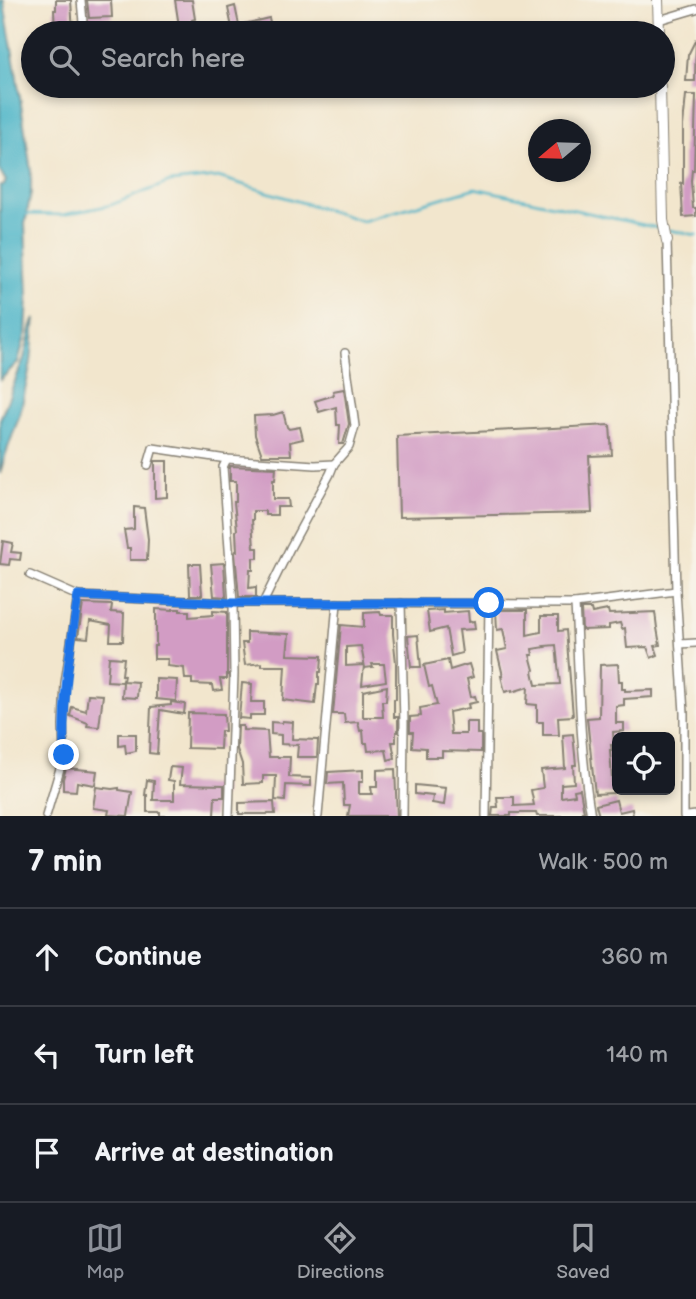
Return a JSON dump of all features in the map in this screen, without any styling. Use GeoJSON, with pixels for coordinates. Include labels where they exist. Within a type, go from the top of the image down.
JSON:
{"type":"FeatureCollection","features":[{"type":"Feature","properties":{"kind":"street"},"geometry":{"type":"LineString","coordinates":[[81,0],[83,21]]}},
{"type":"Feature","properties":{"kind":"street"},"geometry":{"type":"LineString","coordinates":[[658,0],[659,20],[696,9]]}},
{"type":"Feature","properties":{"kind":"street"},"geometry":{"type":"LineString","coordinates":[[660,98],[686,816],[696,815]]}},
{"type":"Feature","properties":{"kind":"street"},"geometry":{"type":"LineString","coordinates":[[263,603],[334,464],[349,447],[355,426],[345,353]]}},
{"type":"Feature","properties":{"kind":"street"},"geometry":{"type":"LineString","coordinates":[[148,465],[153,448],[227,459],[334,464]]}},
{"type":"Feature","properties":{"kind":"street"},"geometry":{"type":"LineString","coordinates":[[227,459],[223,467],[233,603],[234,674],[229,816]]}},
{"type":"Feature","properties":{"kind":"street"},"geometry":{"type":"LineString","coordinates":[[30,576],[78,596],[233,603],[576,604],[676,591]]}},
{"type":"Feature","properties":{"kind":"street"},"geometry":{"type":"LineString","coordinates":[[46,816],[64,755],[65,683],[78,596]]}},
{"type":"Feature","properties":{"kind":"street"},"geometry":{"type":"LineString","coordinates":[[318,816],[337,603]]}},
{"type":"Feature","properties":{"kind":"street"},"geometry":{"type":"LineString","coordinates":[[401,603],[403,816]]}},
{"type":"Feature","properties":{"kind":"street"},"geometry":{"type":"LineString","coordinates":[[486,816],[489,603]]}},
{"type":"Feature","properties":{"kind":"street"},"geometry":{"type":"LineString","coordinates":[[576,604],[586,788],[591,816]]}},
{"type":"Feature","properties":{"kind":"street"},"geometry":{"type":"LineString","coordinates":[[680,644],[696,643]]}},
{"type":"Feature","properties":{"kind":"water"},"geometry":{"type":"Polygon","coordinates":[[[0,0],[4,0],[16,71],[31,171],[31,192],[25,224],[28,296],[26,333],[18,362],[0,380],[0,185],[4,185],[6,181],[0,171],[0,0]]]}},
{"type":"Feature","properties":{"kind":"water"},"geometry":{"type":"Polygon","coordinates":[[[35,319],[31,362],[20,414],[0,474],[0,420],[24,358],[35,319]]]}},
{"type":"Feature","properties":{"kind":"building"},"geometry":{"type":"Polygon","coordinates":[[[56,0],[71,0],[72,21],[54,21],[56,0]]]}},
{"type":"Feature","properties":{"kind":"building"},"geometry":{"type":"Polygon","coordinates":[[[87,0],[111,0],[112,17],[89,18],[87,0]]]}},
{"type":"Feature","properties":{"kind":"building"},"geometry":{"type":"Polygon","coordinates":[[[175,0],[192,0],[195,19],[178,21],[175,0]]]}},
{"type":"Feature","properties":{"kind":"building"},"geometry":{"type":"Polygon","coordinates":[[[235,6],[238,21],[231,21],[228,8],[235,6]]]}},
{"type":"Feature","properties":{"kind":"building"},"geometry":{"type":"Polygon","coordinates":[[[696,39],[695,81],[686,81],[688,55],[696,39]]]}},
{"type":"Feature","properties":{"kind":"building"},"geometry":{"type":"Polygon","coordinates":[[[686,95],[696,95],[694,170],[691,181],[696,216],[683,217],[681,183],[683,184],[686,95]]]}},
{"type":"Feature","properties":{"kind":"building"},"geometry":{"type":"Polygon","coordinates":[[[344,389],[349,424],[343,444],[339,444],[340,425],[337,425],[336,407],[319,412],[315,401],[334,395],[333,391],[344,389]]]}},
{"type":"Feature","properties":{"kind":"building"},"geometry":{"type":"Polygon","coordinates":[[[283,412],[287,427],[300,427],[303,439],[290,442],[291,455],[262,455],[255,435],[254,416],[283,412]]]}},
{"type":"Feature","properties":{"kind":"building"},"geometry":{"type":"Polygon","coordinates":[[[610,425],[612,455],[589,456],[592,513],[399,517],[397,436],[610,425]]]}},
{"type":"Feature","properties":{"kind":"building"},"geometry":{"type":"Polygon","coordinates":[[[155,461],[167,461],[167,497],[155,498],[155,461]]]}},
{"type":"Feature","properties":{"kind":"building"},"geometry":{"type":"Polygon","coordinates":[[[230,466],[276,468],[273,499],[288,499],[289,507],[277,507],[277,515],[253,511],[254,548],[258,548],[258,558],[253,558],[249,588],[256,587],[256,597],[239,597],[235,553],[236,481],[230,481],[230,466]]]}},
{"type":"Feature","properties":{"kind":"building"},"geometry":{"type":"Polygon","coordinates":[[[134,507],[144,508],[148,539],[147,560],[130,560],[130,548],[127,548],[124,530],[134,529],[134,507]]]}},
{"type":"Feature","properties":{"kind":"building"},"geometry":{"type":"Polygon","coordinates":[[[3,541],[13,543],[11,552],[21,553],[20,560],[10,559],[9,565],[0,564],[3,541]]]}},
{"type":"Feature","properties":{"kind":"building"},"geometry":{"type":"Polygon","coordinates":[[[224,563],[226,597],[214,596],[211,564],[224,563]]]}},
{"type":"Feature","properties":{"kind":"building"},"geometry":{"type":"Polygon","coordinates":[[[189,564],[200,564],[202,595],[190,595],[189,564]]]}},
{"type":"Feature","properties":{"kind":"building"},"geometry":{"type":"Polygon","coordinates":[[[83,604],[112,605],[111,612],[124,613],[123,641],[110,641],[111,625],[90,621],[88,638],[78,637],[83,604]]]}},
{"type":"Feature","properties":{"kind":"building"},"geometry":{"type":"Polygon","coordinates":[[[156,609],[189,611],[189,617],[213,615],[213,611],[227,612],[227,679],[220,679],[222,690],[214,691],[213,685],[192,684],[192,679],[185,679],[184,668],[167,666],[168,659],[154,659],[156,609]]]}},
{"type":"Feature","properties":{"kind":"building"},"geometry":{"type":"Polygon","coordinates":[[[581,609],[591,609],[592,613],[608,610],[609,614],[655,612],[660,645],[655,646],[658,655],[651,658],[647,647],[627,648],[625,628],[622,629],[620,623],[609,625],[609,629],[582,630],[581,609]]]}},
{"type":"Feature","properties":{"kind":"building"},"geometry":{"type":"Polygon","coordinates":[[[444,610],[444,613],[468,611],[469,622],[474,621],[475,629],[459,630],[462,653],[451,656],[446,628],[430,632],[427,611],[444,610]]]}},
{"type":"Feature","properties":{"kind":"building"},"geometry":{"type":"Polygon","coordinates":[[[496,610],[527,610],[527,635],[541,632],[541,616],[558,616],[558,631],[566,630],[573,716],[558,717],[559,735],[543,735],[543,722],[537,722],[537,705],[527,704],[528,687],[505,692],[497,651],[507,649],[503,629],[497,630],[496,610]],[[556,645],[532,649],[533,655],[530,655],[536,685],[560,684],[556,645]]]}},
{"type":"Feature","properties":{"kind":"building"},"geometry":{"type":"Polygon","coordinates":[[[364,613],[393,615],[396,663],[394,717],[398,717],[398,732],[396,742],[392,742],[395,758],[388,760],[386,750],[368,751],[363,730],[360,731],[358,722],[345,723],[344,714],[333,714],[341,625],[364,627],[364,613]],[[361,646],[346,647],[346,666],[364,665],[362,685],[386,681],[384,664],[372,664],[373,667],[365,668],[361,646]],[[387,686],[363,691],[363,717],[383,717],[382,701],[386,701],[387,686]]]}},
{"type":"Feature","properties":{"kind":"building"},"geometry":{"type":"Polygon","coordinates":[[[247,632],[289,634],[287,655],[322,656],[315,704],[283,700],[285,666],[262,666],[262,663],[245,665],[242,643],[247,643],[247,632]]]}},
{"type":"Feature","properties":{"kind":"building"},"geometry":{"type":"Polygon","coordinates":[[[418,635],[421,667],[411,667],[408,636],[418,635]]]}},
{"type":"Feature","properties":{"kind":"building"},"geometry":{"type":"Polygon","coordinates":[[[109,657],[124,658],[123,681],[138,682],[137,698],[122,697],[123,682],[107,681],[109,657]]]}},
{"type":"Feature","properties":{"kind":"building"},"geometry":{"type":"Polygon","coordinates":[[[448,660],[450,670],[469,664],[473,677],[467,679],[471,697],[475,696],[477,702],[468,704],[469,708],[449,712],[451,734],[466,734],[466,722],[477,722],[477,734],[481,734],[481,752],[442,751],[442,757],[426,757],[426,748],[412,747],[410,717],[421,716],[420,708],[437,705],[424,665],[448,660]]]}},
{"type":"Feature","properties":{"kind":"building"},"geometry":{"type":"Polygon","coordinates":[[[618,664],[622,689],[653,690],[653,697],[624,699],[624,705],[616,706],[616,723],[624,723],[624,731],[612,732],[612,793],[595,794],[587,718],[599,717],[600,665],[618,664]]]}},
{"type":"Feature","properties":{"kind":"building"},"geometry":{"type":"Polygon","coordinates":[[[156,679],[177,680],[176,701],[156,699],[156,679]]]}},
{"type":"Feature","properties":{"kind":"building"},"geometry":{"type":"Polygon","coordinates":[[[242,683],[252,684],[251,702],[264,702],[264,715],[250,715],[250,719],[239,718],[242,683]]]}},
{"type":"Feature","properties":{"kind":"building"},"geometry":{"type":"Polygon","coordinates":[[[88,694],[103,695],[99,727],[87,726],[88,723],[70,716],[72,707],[86,711],[88,694]]]}},
{"type":"Feature","properties":{"kind":"building"},"geometry":{"type":"Polygon","coordinates":[[[171,702],[185,704],[184,714],[160,710],[157,754],[149,753],[151,707],[171,705],[171,702]]]}},
{"type":"Feature","properties":{"kind":"building"},"geometry":{"type":"Polygon","coordinates":[[[188,713],[224,714],[225,731],[221,731],[220,749],[187,748],[188,713]]]}},
{"type":"Feature","properties":{"kind":"building"},"geometry":{"type":"Polygon","coordinates":[[[271,722],[293,722],[292,739],[318,740],[317,757],[297,757],[298,745],[281,744],[281,735],[271,734],[271,722]]]}},
{"type":"Feature","properties":{"kind":"building"},"geometry":{"type":"Polygon","coordinates":[[[238,726],[243,726],[243,730],[267,731],[269,757],[290,757],[289,777],[311,778],[311,786],[286,785],[285,801],[275,800],[276,776],[263,776],[263,783],[243,784],[242,764],[237,749],[238,726]]]}},
{"type":"Feature","properties":{"kind":"building"},"geometry":{"type":"Polygon","coordinates":[[[119,734],[136,734],[136,751],[126,753],[125,745],[119,746],[119,734]]]}},
{"type":"Feature","properties":{"kind":"building"},"geometry":{"type":"Polygon","coordinates":[[[573,734],[576,765],[573,765],[574,783],[561,784],[561,797],[575,795],[574,790],[580,789],[583,816],[511,813],[511,816],[492,816],[493,807],[498,807],[497,797],[514,797],[514,806],[534,805],[531,790],[543,788],[541,770],[565,768],[563,735],[573,734]]]}},
{"type":"Feature","properties":{"kind":"building"},"geometry":{"type":"Polygon","coordinates":[[[170,767],[182,768],[180,784],[224,785],[224,797],[215,797],[214,816],[160,816],[160,812],[147,812],[147,780],[154,781],[153,800],[174,800],[174,781],[168,780],[170,767]]]}},
{"type":"Feature","properties":{"kind":"building"},"geometry":{"type":"Polygon","coordinates":[[[66,768],[97,771],[95,785],[77,782],[76,791],[63,790],[66,768]]]}},
{"type":"Feature","properties":{"kind":"building"},"geometry":{"type":"Polygon","coordinates":[[[395,769],[397,816],[348,816],[350,805],[344,805],[343,783],[327,784],[328,772],[363,770],[359,794],[372,794],[371,787],[377,787],[377,770],[395,769]]]}},
{"type":"Feature","properties":{"kind":"building"},"geometry":{"type":"Polygon","coordinates":[[[415,785],[446,788],[444,805],[432,803],[433,796],[415,794],[415,785]]]}},
{"type":"Feature","properties":{"kind":"building"},"geometry":{"type":"Polygon","coordinates":[[[96,787],[119,788],[132,792],[128,816],[108,815],[109,810],[93,808],[96,787]]]}},
{"type":"Feature","properties":{"kind":"building"},"geometry":{"type":"Polygon","coordinates":[[[616,800],[619,812],[632,809],[633,816],[599,816],[596,805],[616,800]]]}},
{"type":"Feature","properties":{"kind":"building"},"geometry":{"type":"Polygon","coordinates":[[[274,802],[275,814],[239,814],[239,803],[274,802]]]}},
{"type":"Feature","properties":{"kind":"waterway"},"geometry":{"type":"LineString","coordinates":[[26,214],[62,215],[111,205],[170,182],[218,177],[363,221],[475,188],[662,229]]}},
{"type":"Feature","properties":{"kind":"waterway"},"geometry":{"type":"LineString","coordinates":[[669,230],[696,235]]}},
{"type":"Feature","properties":{"kind":"route"},"geometry":{"type":"LineString","coordinates":[[64,755],[65,683],[78,596],[233,603],[489,603]]}}]}
